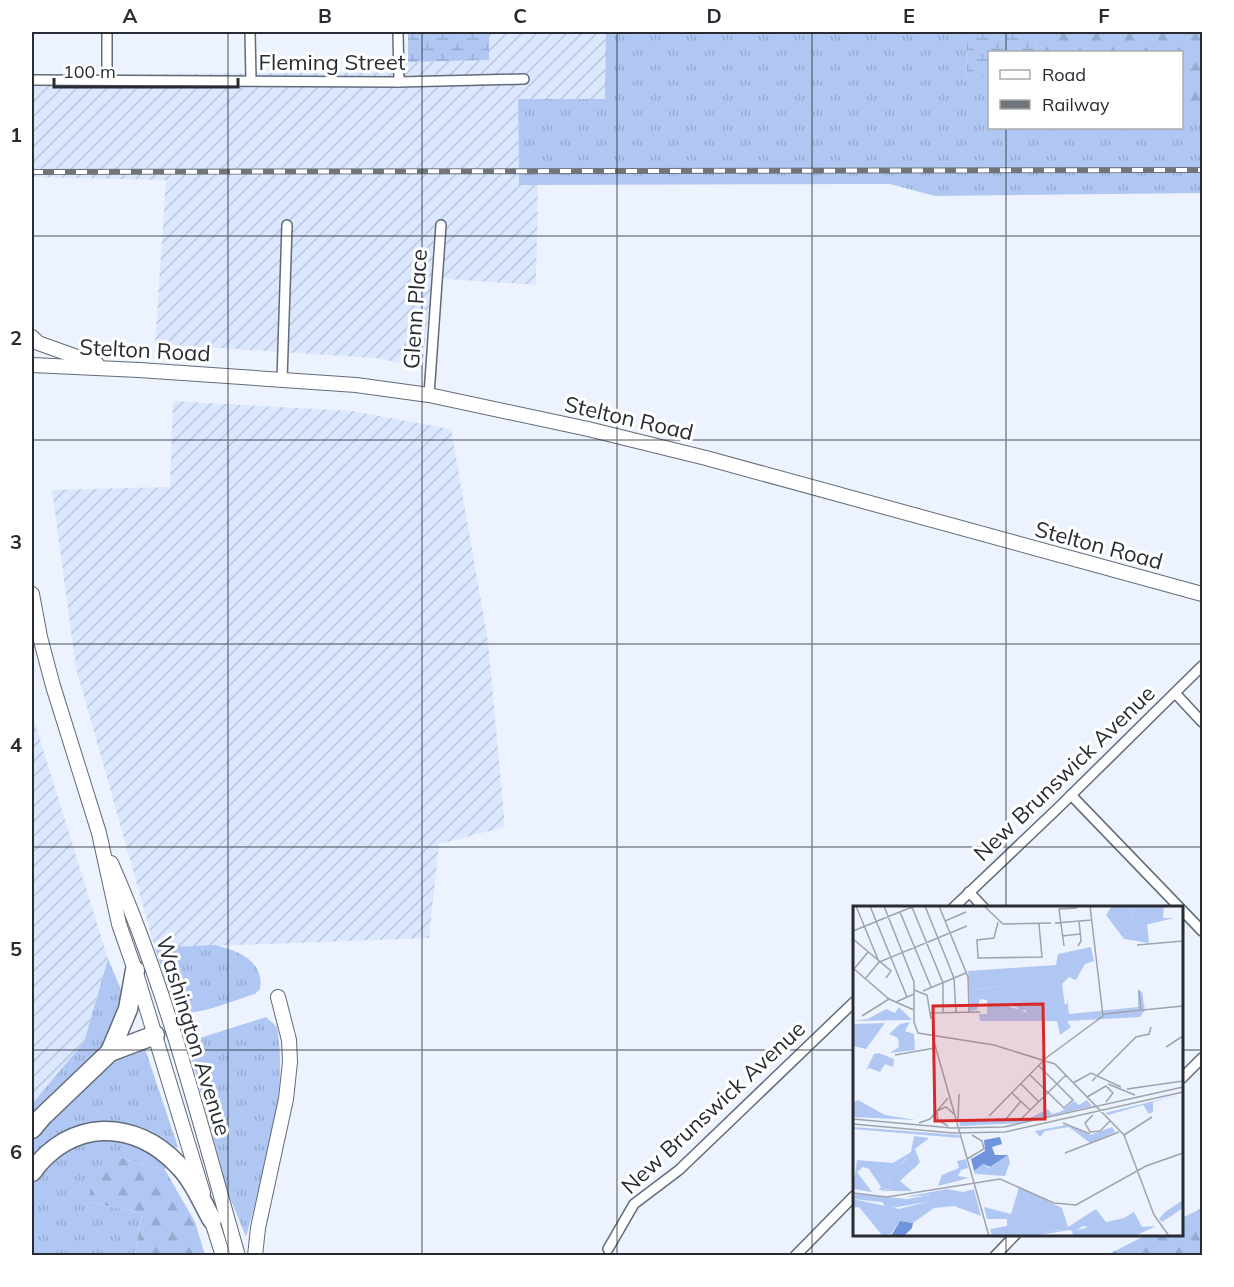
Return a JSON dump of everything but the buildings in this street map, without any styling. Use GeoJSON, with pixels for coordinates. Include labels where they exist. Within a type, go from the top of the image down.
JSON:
{"type":"FeatureCollection","features":[{"type":"Feature","properties":{"kind":"highway"},"geometry":{"type":"LineString","coordinates":[[32,1129],[110,1052],[128,1009],[135,970]]}},
{"type":"Feature","properties":{"kind":"highway"},"geometry":{"type":"LineString","coordinates":[[110,1052],[155,1035]]}},
{"type":"Feature","properties":{"kind":"highway"},"geometry":{"type":"LineString","coordinates":[[32,1172],[51,1152],[73,1138],[97,1131],[126,1132],[160,1148],[180,1167],[212,1220]]}},
{"type":"Feature","properties":{"kind":"main road"},"geometry":{"type":"LineString","coordinates":[[32,337],[38,343],[111,369]]}},
{"type":"Feature","properties":{"kind":"main road","name":"Stelton Road"},"geometry":{"type":"LineString","coordinates":[[32,365],[356,385],[429,395],[588,429],[706,458],[1203,594]]}},
{"type":"Feature","properties":{"kind":"main road","name":"Washington Avenue"},"geometry":{"type":"LineString","coordinates":[[32,594],[40,637],[99,833],[119,924],[223,1256]]}},
{"type":"Feature","properties":{"kind":"main road","name":"Washington Avenue"},"geometry":{"type":"LineString","coordinates":[[99,833],[131,908],[165,1006],[238,1256]]}},
{"type":"Feature","properties":{"kind":"main road"},"geometry":{"type":"LineString","coordinates":[[255,1256],[258,1228],[286,1099],[290,1062],[289,1040],[278,997]]}},
{"type":"Feature","properties":{"kind":"street"},"geometry":{"type":"LineString","coordinates":[[107,79],[108,32]]}},
{"type":"Feature","properties":{"kind":"street"},"geometry":{"type":"LineString","coordinates":[[250,32],[250,80]]}},
{"type":"Feature","properties":{"kind":"street"},"geometry":{"type":"LineString","coordinates":[[399,32],[399,82]]}},
{"type":"Feature","properties":{"kind":"street","name":"Fleming Street"},"geometry":{"type":"LineString","coordinates":[[32,80],[399,82],[524,79]]}},
{"type":"Feature","properties":{"kind":"street"},"geometry":{"type":"LineString","coordinates":[[282,380],[287,225]]}},
{"type":"Feature","properties":{"kind":"street","name":"Glenn Place"},"geometry":{"type":"LineString","coordinates":[[429,395],[441,225]]}},
{"type":"Feature","properties":{"kind":"street","name":"New Brunswick Avenue"},"geometry":{"type":"LineString","coordinates":[[955,906],[1203,666]]}},
{"type":"Feature","properties":{"kind":"street"},"geometry":{"type":"LineString","coordinates":[[1175,693],[1203,722]]}},
{"type":"Feature","properties":{"kind":"street"},"geometry":{"type":"LineString","coordinates":[[1071,795],[1177,906]]}},
{"type":"Feature","properties":{"kind":"street"},"geometry":{"type":"LineString","coordinates":[[969,892],[982,906]]}},
{"type":"Feature","properties":{"kind":"street"},"geometry":{"type":"LineString","coordinates":[[1183,912],[1203,931]]}},
{"type":"Feature","properties":{"kind":"street","name":"New Brunswick Avenue"},"geometry":{"type":"LineString","coordinates":[[608,1249],[634,1204],[679,1170],[853,1004]]}},
{"type":"Feature","properties":{"kind":"street"},"geometry":{"type":"LineString","coordinates":[[1183,1077],[1203,1058]]}},
{"type":"Feature","properties":{"kind":"street"},"geometry":{"type":"LineString","coordinates":[[795,1256],[853,1198]]}},
{"type":"Feature","properties":{"kind":"street"},"geometry":{"type":"LineString","coordinates":[[995,1256],[1014,1236]]}},
{"type":"Feature","properties":{"kind":"shaded area"},"geometry":{"type":"Polygon","coordinates":[[[489,32],[606,32],[606,99],[518,99],[519,184],[538,185],[536,285],[433,278],[422,368],[376,358],[155,344],[166,180],[32,177],[32,75],[391,72],[408,62],[489,60],[489,32]]]}},
{"type":"Feature","properties":{"kind":"shaded area"},"geometry":{"type":"Polygon","coordinates":[[[173,401],[352,411],[451,429],[488,641],[505,827],[439,844],[429,938],[155,948],[76,668],[52,490],[170,487],[173,401]]]}},
{"type":"Feature","properties":{"kind":"shaded area"},"geometry":{"type":"Polygon","coordinates":[[[32,714],[108,959],[84,1042],[32,1104],[32,714]]]}},
{"type":"Feature","properties":{"kind":"green space"},"geometry":{"type":"Polygon","coordinates":[[[408,32],[489,32],[489,60],[408,62],[408,32]]]}},
{"type":"Feature","properties":{"kind":"green space"},"geometry":{"type":"Polygon","coordinates":[[[606,32],[949,32],[966,40],[967,79],[988,75],[988,129],[1183,129],[1183,105],[1202,105],[1202,193],[935,196],[890,184],[519,185],[518,99],[605,99],[606,32]]]}},
{"type":"Feature","properties":{"kind":"green space"},"geometry":{"type":"Polygon","coordinates":[[[949,32],[1032,32],[1038,51],[988,51],[988,75],[967,80],[966,40],[949,32]]]}},
{"type":"Feature","properties":{"kind":"green space"},"geometry":{"type":"Polygon","coordinates":[[[1032,32],[1202,32],[1202,105],[1183,105],[1183,51],[1038,51],[1032,32]]]}},
{"type":"Feature","properties":{"kind":"green space"},"geometry":{"type":"Polygon","coordinates":[[[215,945],[248,958],[258,971],[260,989],[255,994],[212,1008],[195,1012],[183,1010],[171,998],[155,948],[215,945]]]}},
{"type":"Feature","properties":{"kind":"green space"},"geometry":{"type":"Polygon","coordinates":[[[108,959],[125,999],[111,1033],[98,1053],[32,1115],[32,1104],[84,1042],[108,959]]]}},
{"type":"Feature","properties":{"kind":"green space"},"geometry":{"type":"Polygon","coordinates":[[[266,1017],[277,1027],[280,1079],[273,1133],[246,1237],[228,1193],[187,1042],[266,1017]]]}},
{"type":"Feature","properties":{"kind":"green space"},"geometry":{"type":"Polygon","coordinates":[[[144,1046],[178,1147],[172,1149],[149,1132],[132,1126],[49,1143],[32,1157],[32,1136],[113,1058],[144,1046]]]}},
{"type":"Feature","properties":{"kind":"green space"},"geometry":{"type":"Polygon","coordinates":[[[102,1139],[127,1140],[167,1160],[165,1170],[109,1155],[88,1202],[142,1213],[135,1255],[32,1256],[32,1188],[38,1176],[44,1167],[60,1154],[79,1145],[102,1139]]]}},
{"type":"Feature","properties":{"kind":"green space"},"geometry":{"type":"Polygon","coordinates":[[[109,1155],[165,1170],[195,1222],[205,1255],[135,1255],[142,1213],[88,1202],[94,1173],[109,1155]]]}},
{"type":"Feature","properties":{"kind":"green space"},"geometry":{"type":"Polygon","coordinates":[[[1202,1208],[1202,1255],[1107,1255],[1144,1236],[1183,1236],[1183,1218],[1202,1208]]]}},
{"type":"Feature","properties":{"kind":"railway"},"geometry":{"type":"LineString","coordinates":[[32,172],[1202,170]]}}]}
